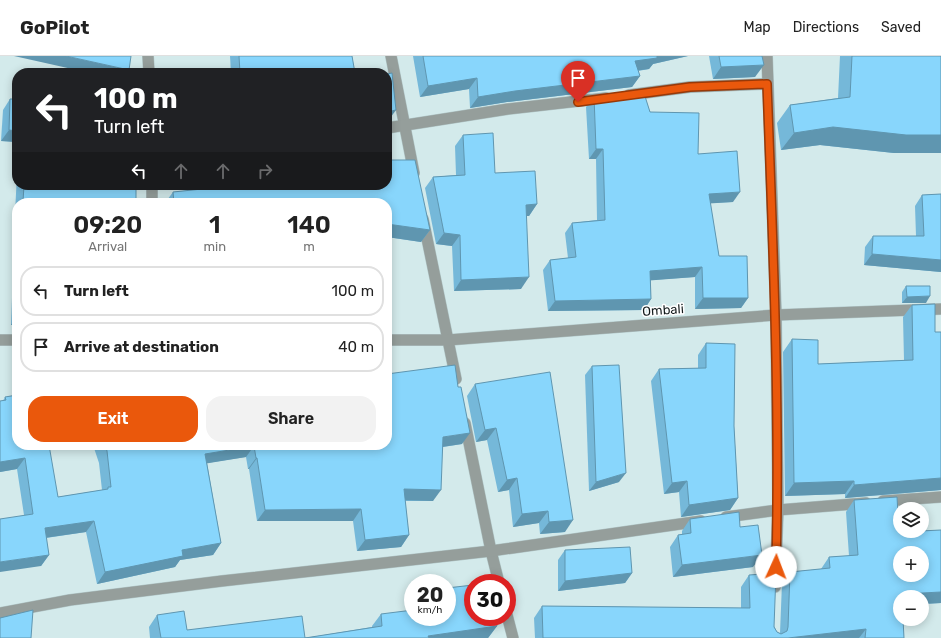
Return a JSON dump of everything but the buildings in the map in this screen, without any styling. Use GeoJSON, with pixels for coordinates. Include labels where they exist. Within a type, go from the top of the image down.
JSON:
{"type":"FeatureCollection","features":[{"type":"Feature","properties":{"kind":"street"},"geometry":{"type":"LineString","coordinates":[[148,56],[149,68]]}},
{"type":"Feature","properties":{"kind":"street"},"geometry":{"type":"LineString","coordinates":[[391,56],[417,187]]}},
{"type":"Feature","properties":{"kind":"street"},"geometry":{"type":"LineString","coordinates":[[767,56],[776,316],[778,510],[775,600]]}},
{"type":"Feature","properties":{"kind":"street"},"geometry":{"type":"LineString","coordinates":[[392,127],[508,109],[578,102],[690,87],[767,84]]}},
{"type":"Feature","properties":{"kind":"street"},"geometry":{"type":"LineString","coordinates":[[421,210],[458,387]]}},
{"type":"Feature","properties":{"kind":"street","name":"Ombali"},"geometry":{"type":"LineString","coordinates":[[392,340],[448,340],[776,316],[941,309]]}},
{"type":"Feature","properties":{"kind":"street"},"geometry":{"type":"LineString","coordinates":[[0,340],[12,340]]}},
{"type":"Feature","properties":{"kind":"street"},"geometry":{"type":"LineString","coordinates":[[462,410],[497,574]]}},
{"type":"Feature","properties":{"kind":"street"},"geometry":{"type":"LineString","coordinates":[[0,613],[77,599],[491,551],[778,510],[941,497]]}},
{"type":"Feature","properties":{"kind":"street"},"geometry":{"type":"LineString","coordinates":[[510,626],[513,638]]}},
{"type":"Feature","properties":{"kind":"route"},"geometry":{"type":"LineString","coordinates":[[578,102],[690,87],[767,84],[776,316],[778,510],[776,567]]}}]}
